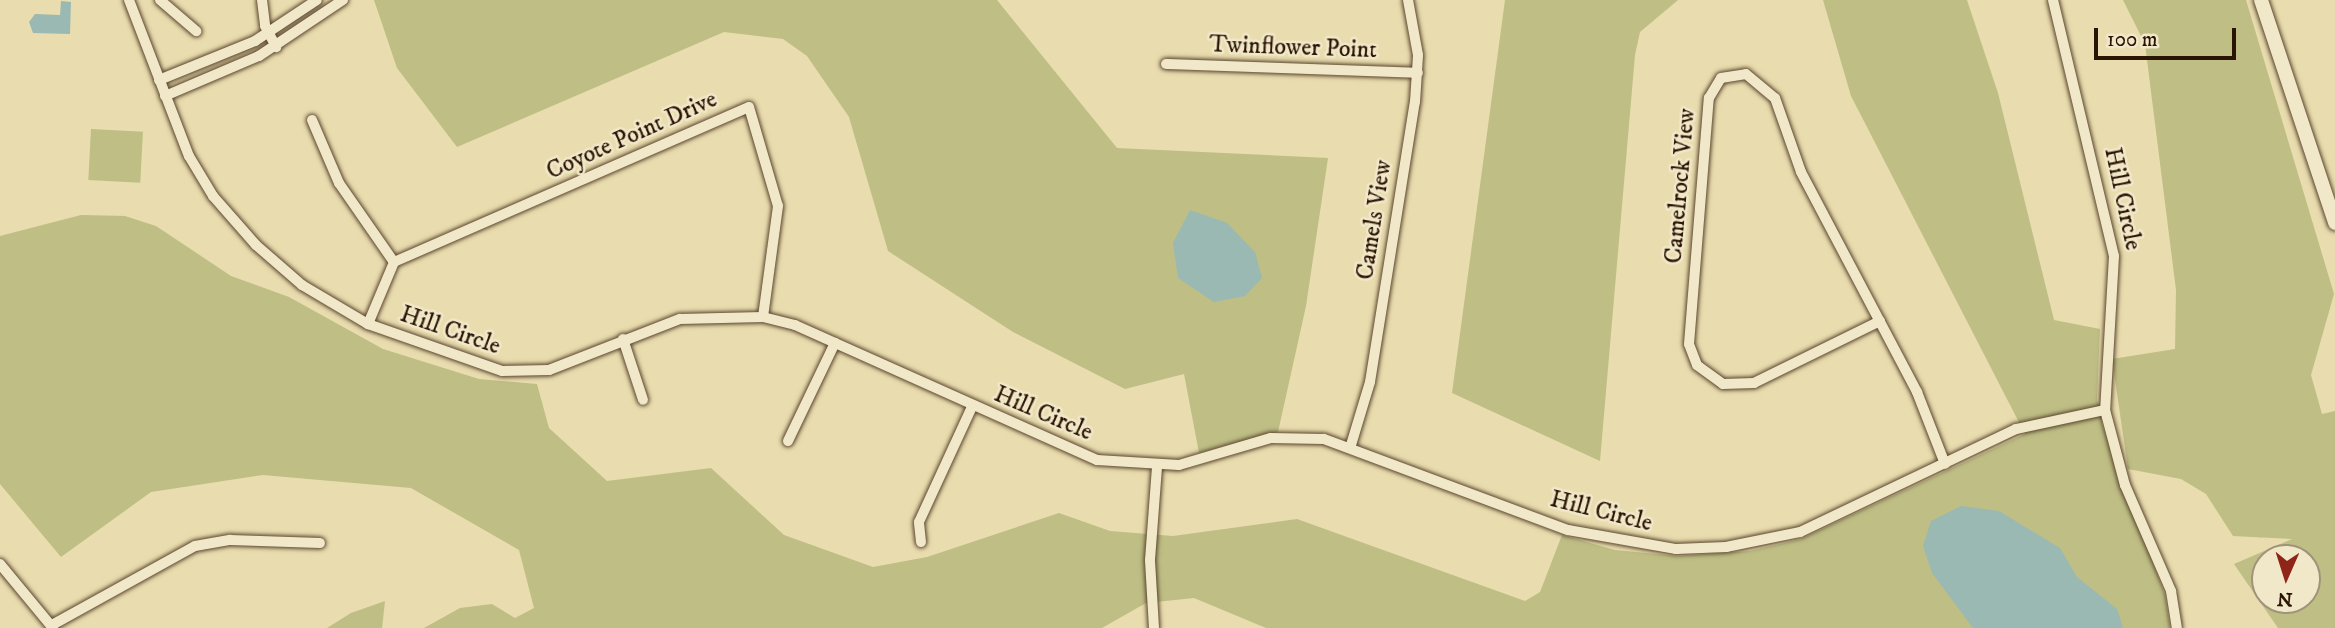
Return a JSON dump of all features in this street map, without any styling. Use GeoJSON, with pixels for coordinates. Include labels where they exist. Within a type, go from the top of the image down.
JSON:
{"type":"FeatureCollection","features":[{"type":"Feature","properties":{"kind":"main road"},"geometry":{"type":"LineString","coordinates":[[2261,0],[2335,223]]}},
{"type":"Feature","properties":{"kind":"street","name":"Hill Circle"},"geometry":{"type":"LineString","coordinates":[[129,0],[165,96],[213,196],[256,245],[302,285],[368,324],[513,373],[562,366],[623,339],[695,316],[763,317],[835,343],[1080,454],[1157,467],[1271,439],[1351,445],[1568,530],[1676,549],[1726,547],[1800,532],[2031,424],[2105,410]]}},
{"type":"Feature","properties":{"kind":"street"},"geometry":{"type":"LineString","coordinates":[[160,0],[196,31]]}},
{"type":"Feature","properties":{"kind":"street"},"geometry":{"type":"LineString","coordinates":[[262,0],[269,33],[276,47]]}},
{"type":"Feature","properties":{"kind":"street"},"geometry":{"type":"LineString","coordinates":[[159,80],[269,33],[317,0]]}},
{"type":"Feature","properties":{"kind":"street"},"geometry":{"type":"LineString","coordinates":[[165,96],[276,47],[343,0]]}},
{"type":"Feature","properties":{"kind":"street","name":"Camels View"},"geometry":{"type":"LineString","coordinates":[[1351,445],[1370,382],[1418,73],[1408,0]]}},
{"type":"Feature","properties":{"kind":"street","name":"Hill Circle"},"geometry":{"type":"LineString","coordinates":[[2053,0],[2114,256],[2105,410],[2125,485],[2171,591],[2177,628]]}},
{"type":"Feature","properties":{"kind":"street","name":"Twinflower Point"},"geometry":{"type":"LineString","coordinates":[[1166,64],[1418,73]]}},
{"type":"Feature","properties":{"kind":"street","name":"Camelrock View"},"geometry":{"type":"LineString","coordinates":[[1880,321],[1754,383],[1714,381],[1692,358],[1709,98],[1721,78],[1746,74],[1775,98],[1801,172],[1880,321],[1917,392],[1945,464]]}},
{"type":"Feature","properties":{"kind":"street","name":"Coyote Point Drive"},"geometry":{"type":"LineString","coordinates":[[394,262],[750,107],[778,206],[763,317]]}},
{"type":"Feature","properties":{"kind":"street"},"geometry":{"type":"LineString","coordinates":[[312,120],[339,183],[394,262],[368,324]]}},
{"type":"Feature","properties":{"kind":"street"},"geometry":{"type":"LineString","coordinates":[[623,339],[642,400]]}},
{"type":"Feature","properties":{"kind":"street"},"geometry":{"type":"LineString","coordinates":[[788,441],[835,343]]}},
{"type":"Feature","properties":{"kind":"street"},"geometry":{"type":"LineString","coordinates":[[921,542],[919,522],[972,407]]}},
{"type":"Feature","properties":{"kind":"street"},"geometry":{"type":"LineString","coordinates":[[1154,628],[1150,560],[1157,467]]}},
{"type":"Feature","properties":{"kind":"street"},"geometry":{"type":"LineString","coordinates":[[0,564],[52,627],[195,546],[230,540],[320,543]]}},
{"type":"Feature","properties":{"kind":"green space"},"geometry":{"type":"Polygon","coordinates":[[[374,0],[997,0],[1117,148],[1328,158],[1306,306],[1278,432],[1199,453],[1184,374],[1125,389],[1013,332],[888,251],[849,117],[807,56],[783,39],[724,32],[457,147],[397,68],[374,0]]]}},
{"type":"Feature","properties":{"kind":"green space"},"geometry":{"type":"Polygon","coordinates":[[[1505,0],[1678,0],[1640,32],[1635,55],[1600,461],[1452,393],[1505,0]]]}},
{"type":"Feature","properties":{"kind":"green space"},"geometry":{"type":"Polygon","coordinates":[[[1823,0],[1967,0],[1998,93],[2054,320],[2100,329],[2097,400],[2103,427],[2165,595],[2170,628],[1266,628],[1194,598],[1146,603],[1102,628],[424,628],[460,608],[492,604],[515,618],[534,608],[519,550],[411,488],[263,475],[151,492],[61,557],[0,484],[0,236],[81,215],[125,216],[156,226],[231,276],[289,297],[383,349],[479,379],[537,384],[549,428],[607,481],[711,468],[784,535],[873,567],[927,557],[1059,513],[1110,531],[1173,536],[1297,519],[1525,601],[1540,592],[1562,535],[1615,550],[1678,556],[1750,551],[1801,539],[2025,434],[1851,96],[1823,0]]]}},
{"type":"Feature","properties":{"kind":"green space"},"geometry":{"type":"Polygon","coordinates":[[[2123,0],[2246,0],[2334,294],[2311,375],[2322,414],[2335,411],[2335,628],[2278,628],[2268,614],[2321,614],[2321,544],[2280,544],[2292,539],[2233,536],[2206,494],[2181,479],[2128,469],[2112,359],[2175,349],[2176,290],[2145,44],[2123,0]]]}},
{"type":"Feature","properties":{"kind":"green space"},"geometry":{"type":"Polygon","coordinates":[[[91,129],[143,132],[140,183],[88,180],[91,129]]]}},
{"type":"Feature","properties":{"kind":"green space"},"geometry":{"type":"Polygon","coordinates":[[[2251,557],[2251,589],[2234,564],[2251,557]]]}},
{"type":"Feature","properties":{"kind":"green space"},"geometry":{"type":"Polygon","coordinates":[[[385,601],[382,628],[327,628],[351,613],[385,601]]]}},
{"type":"Feature","properties":{"kind":"water"},"geometry":{"type":"Polygon","coordinates":[[[61,1],[71,2],[70,34],[33,33],[29,22],[35,14],[60,15],[61,1]]]}},
{"type":"Feature","properties":{"kind":"water"},"geometry":{"type":"Polygon","coordinates":[[[1190,210],[1227,223],[1255,252],[1262,278],[1245,296],[1214,302],[1178,278],[1173,243],[1190,210]]]}},
{"type":"Feature","properties":{"kind":"water"},"geometry":{"type":"Polygon","coordinates":[[[1961,506],[1999,511],[2060,548],[2077,577],[2117,609],[2123,628],[1973,628],[1932,573],[1923,546],[1931,521],[1961,506]]]}}]}
